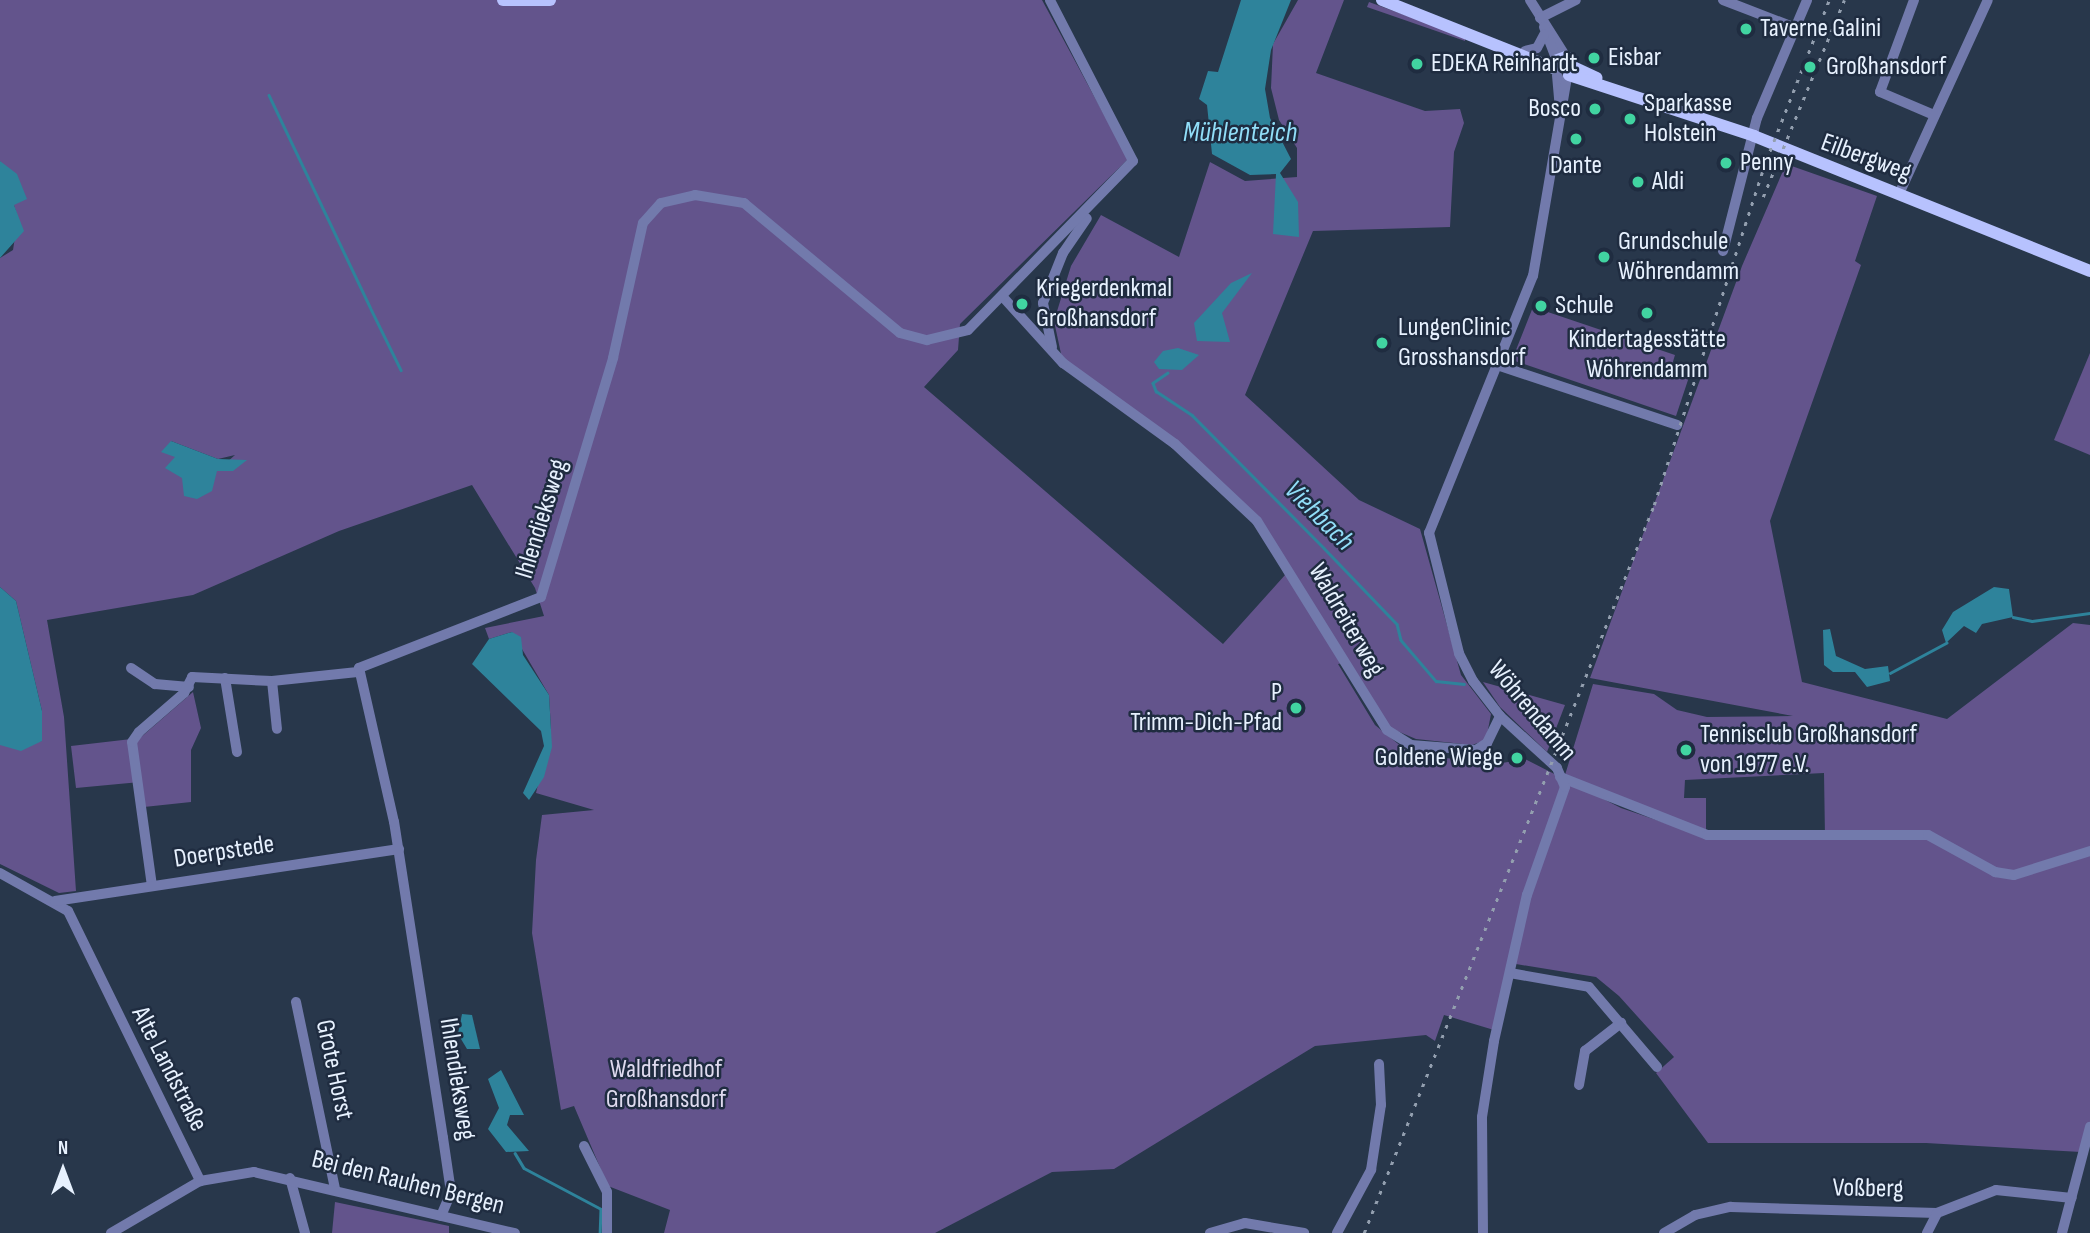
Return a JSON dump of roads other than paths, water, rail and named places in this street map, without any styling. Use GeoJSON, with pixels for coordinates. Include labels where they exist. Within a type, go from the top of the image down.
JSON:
{"type":"FeatureCollection","features":[{"type":"Feature","properties":{"kind":"main road"},"geometry":{"type":"LineString","coordinates":[[503,0],[550,0]]}},
{"type":"Feature","properties":{"kind":"main road"},"geometry":{"type":"LineString","coordinates":[[1381,0],[1562,67]]}},
{"type":"Feature","properties":{"kind":"main road"},"geometry":{"type":"LineString","coordinates":[[1509,48],[1525,51],[1562,67]]}},
{"type":"Feature","properties":{"kind":"main road","name":"Eilbergweg"},"geometry":{"type":"LineString","coordinates":[[1562,67],[1625,93],[1754,136],[2090,271]]}},
{"type":"Feature","properties":{"kind":"street","name":"Waldreiterweg"},"geometry":{"type":"LineString","coordinates":[[1050,0],[1133,156],[1063,253],[1043,303],[1045,332],[1063,363]]}},
{"type":"Feature","properties":{"kind":"street","name":"Wöhrendamm"},"geometry":{"type":"LineString","coordinates":[[1483,1233],[1482,1117],[1527,895],[1564,803],[1560,777],[1500,716],[1459,653],[1429,533],[1538,260],[1560,110],[1562,67],[1530,0]]}},
{"type":"Feature","properties":{"kind":"street"},"geometry":{"type":"LineString","coordinates":[[1525,51],[1537,48],[1543,26],[1576,0]]}},
{"type":"Feature","properties":{"kind":"street"},"geometry":{"type":"LineString","coordinates":[[1723,0],[1793,27]]}},
{"type":"Feature","properties":{"kind":"street"},"geometry":{"type":"LineString","coordinates":[[1723,251],[1754,136],[1793,27],[1807,0]]}},
{"type":"Feature","properties":{"kind":"street"},"geometry":{"type":"LineString","coordinates":[[1914,0],[1880,92],[1934,116]]}},
{"type":"Feature","properties":{"kind":"street"},"geometry":{"type":"LineString","coordinates":[[1899,194],[1988,0]]}},
{"type":"Feature","properties":{"kind":"street","name":"Waldreiterweg"},"geometry":{"type":"LineString","coordinates":[[1104,193],[1002,296],[1063,363],[1175,444],[1257,521],[1387,730],[1411,745],[1476,750],[1487,743],[1500,716]]}},
{"type":"Feature","properties":{"kind":"street","name":"Ihlendieksweg"},"geometry":{"type":"LineString","coordinates":[[441,1216],[451,1192],[399,849],[358,672],[541,597],[613,358],[643,223],[661,202],[695,195],[744,203],[900,333],[927,340],[954,336],[1002,296]]}},
{"type":"Feature","properties":{"kind":"street"},"geometry":{"type":"LineString","coordinates":[[1497,365],[1676,425]]}},
{"type":"Feature","properties":{"kind":"street"},"geometry":{"type":"LineString","coordinates":[[131,668],[155,684],[189,687]]}},
{"type":"Feature","properties":{"kind":"street"},"geometry":{"type":"LineString","coordinates":[[152,886],[132,742],[139,732],[189,687],[192,677],[272,681],[358,672]]}},
{"type":"Feature","properties":{"kind":"street"},"geometry":{"type":"LineString","coordinates":[[225,678],[237,752]]}},
{"type":"Feature","properties":{"kind":"street"},"geometry":{"type":"LineString","coordinates":[[272,681],[277,729]]}},
{"type":"Feature","properties":{"kind":"street"},"geometry":{"type":"LineString","coordinates":[[1560,777],[1707,835],[1928,835],[1995,872],[2014,875],[2090,851]]}},
{"type":"Feature","properties":{"kind":"street","name":"Doerpstede"},"geometry":{"type":"LineString","coordinates":[[55,901],[399,849]]}},
{"type":"Feature","properties":{"kind":"street","name":"Alte Landstraße"},"geometry":{"type":"LineString","coordinates":[[0,873],[55,901],[81,933],[200,1181]]}},
{"type":"Feature","properties":{"kind":"street"},"geometry":{"type":"LineString","coordinates":[[1510,973],[1589,987],[1657,1067]]}},
{"type":"Feature","properties":{"kind":"street","name":"Grote Horst"},"geometry":{"type":"LineString","coordinates":[[296,1002],[335,1188]]}},
{"type":"Feature","properties":{"kind":"street"},"geometry":{"type":"LineString","coordinates":[[1579,1085],[1585,1051],[1621,1023]]}},
{"type":"Feature","properties":{"kind":"street"},"geometry":{"type":"LineString","coordinates":[[1337,1233],[1371,1170],[1381,1105],[1379,1064]]}},
{"type":"Feature","properties":{"kind":"street"},"geometry":{"type":"LineString","coordinates":[[2062,1233],[2090,1127]]}},
{"type":"Feature","properties":{"kind":"street"},"geometry":{"type":"LineString","coordinates":[[584,1146],[607,1192],[607,1233]]}},
{"type":"Feature","properties":{"kind":"street"},"geometry":{"type":"LineString","coordinates":[[111,1233],[200,1181],[254,1172],[290,1178],[305,1233]]}},
{"type":"Feature","properties":{"kind":"street","name":"Bei den Rauhen Bergen"},"geometry":{"type":"LineString","coordinates":[[290,1178],[516,1233]]}},
{"type":"Feature","properties":{"kind":"street","name":"Voßberg"},"geometry":{"type":"LineString","coordinates":[[1664,1233],[1695,1214],[1731,1206],[1937,1213],[1996,1190],[2072,1198]]}},
{"type":"Feature","properties":{"kind":"street"},"geometry":{"type":"LineString","coordinates":[[1927,1233],[1937,1213]]}},
{"type":"Feature","properties":{"kind":"street"},"geometry":{"type":"LineString","coordinates":[[1210,1233],[1244,1223],[1304,1233]]}},
{"type":"Feature","properties":{"kind":"water","name":"Mühlenteich"},"geometry":{"type":"Polygon","coordinates":[[[1241,0],[1291,0],[1271,50],[1265,89],[1270,118],[1291,159],[1280,173],[1298,202],[1299,237],[1273,234],[1276,174],[1250,175],[1212,154],[1207,105],[1199,99],[1208,71],[1218,72],[1241,0]]]}},
{"type":"Feature","properties":{"kind":"water"},"geometry":{"type":"Polygon","coordinates":[[[0,161],[17,174],[27,199],[14,205],[24,231],[0,258],[0,161]]]}},
{"type":"Feature","properties":{"kind":"water"},"geometry":{"type":"Polygon","coordinates":[[[1252,273],[1222,313],[1230,342],[1197,341],[1194,323],[1231,283],[1252,273]]]}},
{"type":"Feature","properties":{"kind":"water"},"geometry":{"type":"Polygon","coordinates":[[[1178,348],[1199,355],[1182,370],[1159,369],[1154,362],[1163,351],[1178,348]]]}},
{"type":"Feature","properties":{"kind":"water"},"geometry":{"type":"Polygon","coordinates":[[[171,441],[218,459],[247,460],[233,471],[217,471],[212,491],[197,499],[184,496],[182,478],[165,468],[175,457],[161,452],[171,441]]]}},
{"type":"Feature","properties":{"kind":"water"},"geometry":{"type":"Polygon","coordinates":[[[0,587],[16,601],[42,711],[42,741],[21,751],[0,745],[0,587]]]}},
{"type":"Feature","properties":{"kind":"water"},"geometry":{"type":"Polygon","coordinates":[[[1994,587],[2009,589],[2013,617],[1982,624],[1976,633],[1964,626],[1946,643],[1942,630],[1953,612],[1994,587]]]}},
{"type":"Feature","properties":{"kind":"water"},"geometry":{"type":"Polygon","coordinates":[[[1830,629],[1836,656],[1865,669],[1888,666],[1890,681],[1867,687],[1855,672],[1833,672],[1824,665],[1823,630],[1830,629]]]}},
{"type":"Feature","properties":{"kind":"water"},"geometry":{"type":"Polygon","coordinates":[[[512,632],[521,637],[523,655],[549,695],[552,747],[544,777],[529,800],[523,793],[544,746],[541,731],[472,664],[489,639],[512,632]]]}},
{"type":"Feature","properties":{"kind":"water"},"geometry":{"type":"Polygon","coordinates":[[[462,1014],[472,1015],[480,1049],[467,1049],[458,1034],[462,1014]]]}},
{"type":"Feature","properties":{"kind":"water"},"geometry":{"type":"Polygon","coordinates":[[[501,1070],[524,1115],[510,1115],[507,1125],[529,1151],[506,1152],[488,1129],[499,1108],[488,1079],[501,1070]]]}},
{"type":"Feature","properties":{"kind":"waterway"},"geometry":{"type":"LineString","coordinates":[[269,95],[370,307]]}},
{"type":"Feature","properties":{"kind":"waterway"},"geometry":{"type":"LineString","coordinates":[[371,309],[401,370]]}},
{"type":"Feature","properties":{"kind":"waterway","name":"Viehbach"},"geometry":{"type":"LineString","coordinates":[[1168,373],[1153,383],[1156,391],[1192,415],[1324,548],[1397,624],[1401,640],[1436,681],[1464,684]]}},
{"type":"Feature","properties":{"kind":"waterway"},"geometry":{"type":"LineString","coordinates":[[2013,617],[2032,621],[2090,613]]}},
{"type":"Feature","properties":{"kind":"waterway"},"geometry":{"type":"LineString","coordinates":[[1890,673],[1946,643]]}},
{"type":"Feature","properties":{"kind":"waterway"},"geometry":{"type":"LineString","coordinates":[[515,1153],[524,1168],[601,1209],[600,1233]]}},
{"type":"Feature","properties":{"kind":"railway"},"geometry":{"type":"LineString","coordinates":[[1364,1233],[1654,505],[1766,161],[1829,0]]}},
{"type":"Feature","properties":{"kind":"railway"},"geometry":{"type":"LineString","coordinates":[[1763,197],[1844,0]]}},
{"type":"Feature","properties":{"kind":"place","name":"Taverne Galini"},"geometry":{"type":"Point","coordinates":[1746,29]}},
{"type":"Feature","properties":{"kind":"place","name":"Eisbar"},"geometry":{"type":"Point","coordinates":[1594,58]}},
{"type":"Feature","properties":{"kind":"place","name":"EDEKA Reinhardt"},"geometry":{"type":"Point","coordinates":[1417,64]}},
{"type":"Feature","properties":{"kind":"place","name":"Großhansdorf"},"geometry":{"type":"Point","coordinates":[1810,67]}},
{"type":"Feature","properties":{"kind":"place","name":"Bosco"},"geometry":{"type":"Point","coordinates":[1595,109]}},
{"type":"Feature","properties":{"kind":"place","name":"Sparkasse Holstein"},"geometry":{"type":"Point","coordinates":[1630,119]}},
{"type":"Feature","properties":{"kind":"place","name":"Dante"},"geometry":{"type":"Point","coordinates":[1576,139]}},
{"type":"Feature","properties":{"kind":"place","name":"Penny"},"geometry":{"type":"Point","coordinates":[1726,163]}},
{"type":"Feature","properties":{"kind":"place","name":"Aldi"},"geometry":{"type":"Point","coordinates":[1638,182]}},
{"type":"Feature","properties":{"kind":"place","name":"Grundschule Wöhrendamm"},"geometry":{"type":"Point","coordinates":[1604,257]}},
{"type":"Feature","properties":{"kind":"place","name":"Kriegerdenkmal Großhansdorf"},"geometry":{"type":"Point","coordinates":[1022,304]}},
{"type":"Feature","properties":{"kind":"place","name":"Schule"},"geometry":{"type":"Point","coordinates":[1541,306]}},
{"type":"Feature","properties":{"kind":"place","name":"Kindertagesstätte Wöhrendamm"},"geometry":{"type":"Point","coordinates":[1647,313]}},
{"type":"Feature","properties":{"kind":"place","name":"LungenClinic Grosshansdorf"},"geometry":{"type":"Point","coordinates":[1382,343]}},
{"type":"Feature","properties":{"kind":"place","name":"P Trimm-Dich-Pfad"},"geometry":{"type":"Point","coordinates":[1296,708]}},
{"type":"Feature","properties":{"kind":"place","name":"Tennisclub Großhansdorf von 1977 e.V."},"geometry":{"type":"Point","coordinates":[1686,750]}},
{"type":"Feature","properties":{"kind":"place","name":"Goldene Wiege"},"geometry":{"type":"Point","coordinates":[1517,758]}},
{"type":"Feature","properties":{"kind":"park label","name":"Waldfriedhof Großhansdorf"},"geometry":{"type":"Point","coordinates":[666,1085]}}]}
